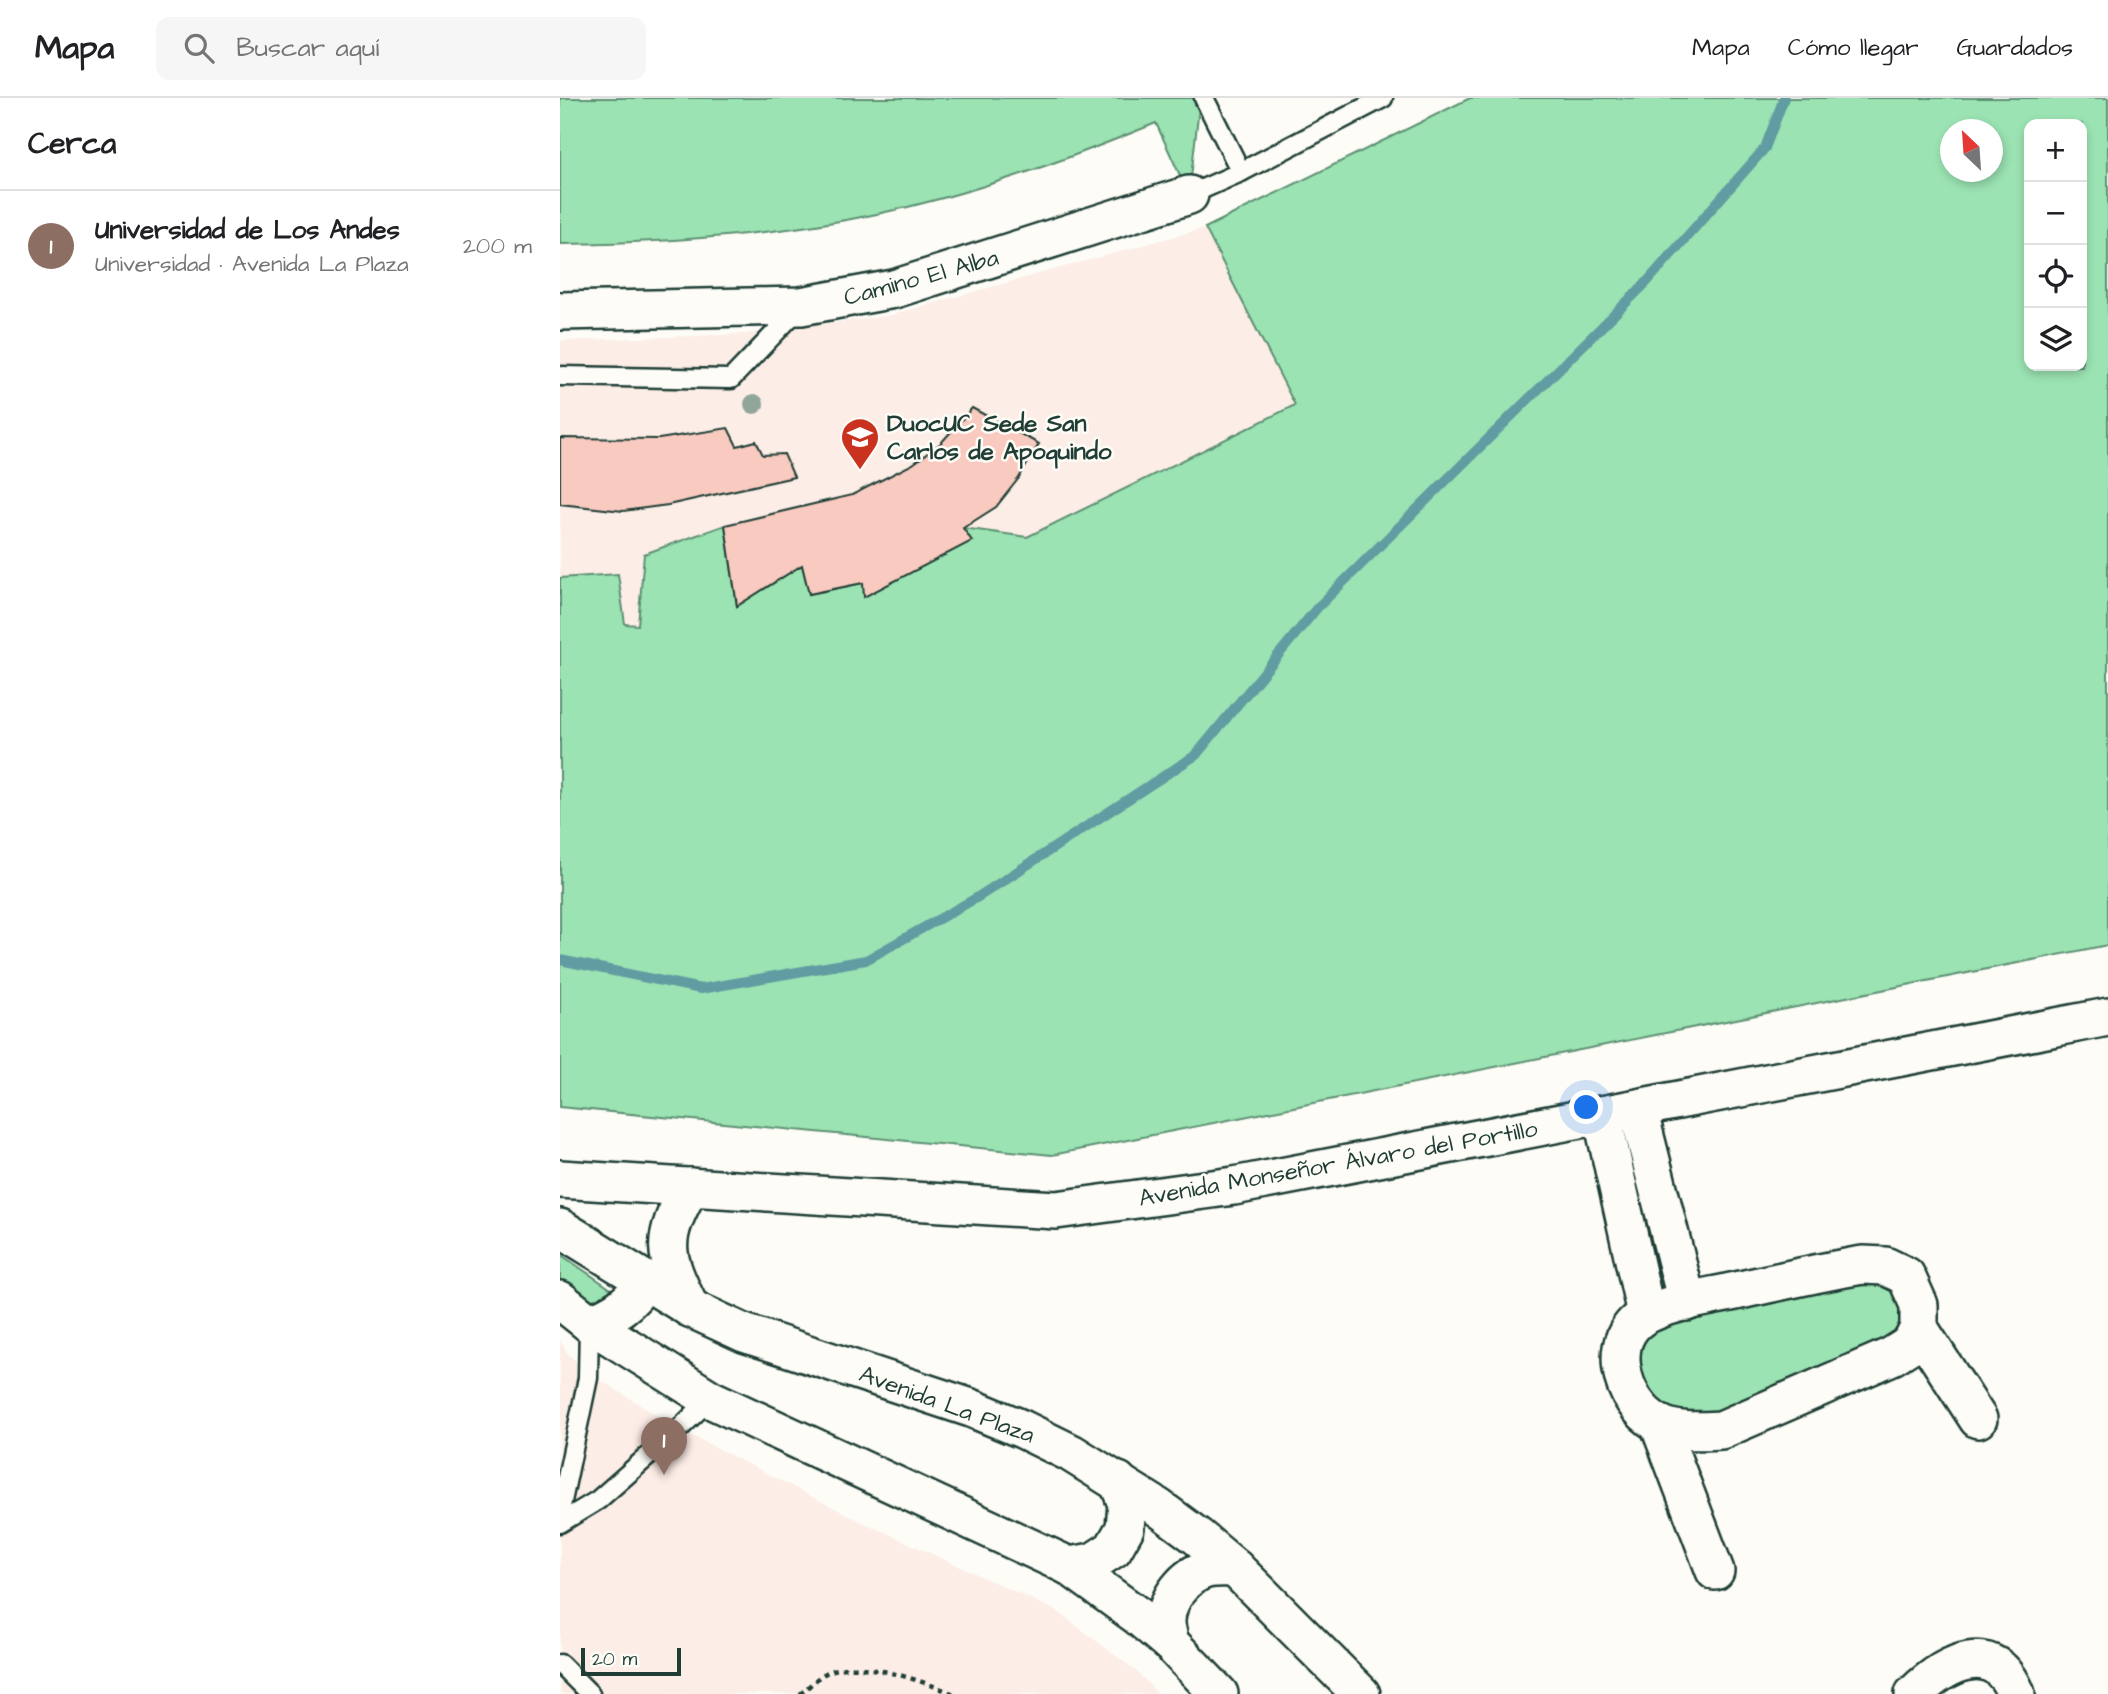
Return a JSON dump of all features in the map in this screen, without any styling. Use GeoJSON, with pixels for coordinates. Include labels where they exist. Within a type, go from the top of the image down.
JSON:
{"type":"FeatureCollection","features":[{"type":"Feature","properties":{"kind":"street","name":"Camino El Alba"},"geometry":{"type":"LineString","coordinates":[[560,311],[801,306],[894,289],[1189,195]]}},
{"type":"Feature","properties":{"kind":"street","name":"Avenida Monseñor Álvaro del Portillo"},"geometry":{"type":"LineString","coordinates":[[560,1179],[1056,1210],[1234,1186],[2108,1017]]}},
{"type":"Feature","properties":{"kind":"street"},"geometry":{"type":"LineString","coordinates":[[1638,1109],[1687,1302]]}},
{"type":"Feature","properties":{"kind":"street"},"geometry":{"type":"LineString","coordinates":[[1602,1115],[1646,1314]]}},
{"type":"Feature","properties":{"kind":"street"},"geometry":{"type":"LineString","coordinates":[[690,1187],[672,1218],[667,1238],[670,1261],[690,1308]]}},
{"type":"Feature","properties":{"kind":"street","name":"Avenida La Plaza"},"geometry":{"type":"LineString","coordinates":[[560,1228],[690,1308],[744,1333],[971,1408],[1046,1441],[1118,1481],[1159,1508],[1235,1568],[1361,1694]]}},
{"type":"Feature","properties":{"kind":"street"},"geometry":{"type":"LineString","coordinates":[[1863,1265],[1885,1266],[1906,1276],[1919,1305],[1919,1328],[1910,1344],[1892,1356],[1721,1430],[1692,1432],[1659,1424],[1641,1411],[1621,1375],[1621,1354],[1626,1332],[1646,1314],[1687,1302],[1840,1269],[1863,1265]]}},
{"type":"Feature","properties":{"kind":"street"},"geometry":{"type":"LineString","coordinates":[[589,1323],[618,1311],[638,1292],[645,1281]]}},
{"type":"Feature","properties":{"kind":"street"},"geometry":{"type":"LineString","coordinates":[[560,1300],[589,1323],[709,1399],[1069,1566],[1170,1643],[1219,1694]]}},
{"type":"Feature","properties":{"kind":"street"},"geometry":{"type":"LineString","coordinates":[[1919,1328],[1978,1419]]}},
{"type":"Feature","properties":{"kind":"street"},"geometry":{"type":"LineString","coordinates":[[1659,1424],[1716,1571]]}},
{"type":"Feature","properties":{"kind":"street"},"geometry":{"type":"LineString","coordinates":[[1069,1566],[1093,1562],[1113,1549],[1125,1528],[1127,1504],[1118,1481]]}},
{"type":"Feature","properties":{"kind":"street"},"geometry":{"type":"LineString","coordinates":[[1170,1643],[1166,1623],[1169,1606],[1178,1589],[1195,1574],[1210,1569],[1235,1568]]}},
{"type":"Feature","properties":{"kind":"street"},"geometry":{"type":"LineString","coordinates":[[1914,1694],[1952,1665],[1974,1660],[1991,1661],[2005,1673],[2015,1694]]}},
{"type":"Feature","properties":{"kind":"lane"},"geometry":{"type":"LineString","coordinates":[[1204,98],[1241,172]]}},
{"type":"Feature","properties":{"kind":"lane"},"geometry":{"type":"LineString","coordinates":[[1189,195],[1241,172],[1383,98]]}},
{"type":"Feature","properties":{"kind":"lane"},"geometry":{"type":"LineString","coordinates":[[560,376],[731,379],[801,306]]}},
{"type":"Feature","properties":{"kind":"lane"},"geometry":{"type":"LineString","coordinates":[[560,1511],[588,1378],[589,1323]]}},
{"type":"Feature","properties":{"kind":"lane"},"geometry":{"type":"LineString","coordinates":[[560,1523],[598,1500],[709,1399]]}},
{"type":"Feature","properties":{"kind":"lane"},"geometry":{"type":"LineString","coordinates":[[560,1664],[590,1694]]}},
{"type":"Feature","properties":{"kind":"path"},"geometry":{"type":"LineString","coordinates":[[800,1694],[827,1672],[858,1667],[917,1679],[954,1694]]}},
{"type":"Feature","properties":{"kind":"shaded area","name":"DuocUC Sede San Carlos de Apoquindo"},"geometry":{"type":"Polygon","coordinates":[[[1205,228],[1295,405],[560,768],[560,341],[743,334],[887,316],[1205,228]]]}},
{"type":"Feature","properties":{"kind":"shaded area"},"geometry":{"type":"Polygon","coordinates":[[[560,1340],[568,1354],[589,1373],[679,1429],[858,1520],[1057,1611],[1136,1671],[1158,1694],[560,1694],[560,1340]]]}},
{"type":"Feature","properties":{"kind":"green space"},"geometry":{"type":"Polygon","coordinates":[[[560,98],[1200,98],[1189,195],[1156,123],[1016,176],[945,198],[872,215],[717,237],[560,244],[560,98]]]}},
{"type":"Feature","properties":{"kind":"green space"},"geometry":{"type":"Polygon","coordinates":[[[1470,98],[2108,98],[2108,945],[1052,1155],[560,1107],[560,578],[618,574],[625,624],[638,625],[644,554],[725,525],[737,606],[802,565],[809,594],[863,583],[963,528],[1027,537],[1295,405],[1205,228],[1470,98]]]}},
{"type":"Feature","properties":{"kind":"green space"},"geometry":{"type":"Polygon","coordinates":[[[560,1254],[624,1298],[601,1311],[560,1282],[560,1254]]]}},
{"type":"Feature","properties":{"kind":"green space"},"geometry":{"type":"Polygon","coordinates":[[[1864,1280],[1899,1286],[1912,1324],[1894,1345],[1698,1418],[1657,1407],[1639,1384],[1633,1352],[1657,1327],[1864,1280]]]}},
{"type":"Feature","properties":{"kind":"building"},"geometry":{"type":"Polygon","coordinates":[[[972,408],[1039,444],[1019,478],[996,507],[963,528],[972,541],[864,597],[863,583],[809,594],[802,565],[737,606],[725,525],[852,495],[913,464],[941,443],[972,408]]]}},
{"type":"Feature","properties":{"kind":"building"},"geometry":{"type":"Polygon","coordinates":[[[728,428],[737,446],[756,441],[763,455],[784,454],[794,477],[668,505],[623,511],[560,504],[560,438],[659,439],[728,428]]]}},
{"type":"Feature","properties":{"kind":"waterway"},"geometry":{"type":"LineString","coordinates":[[560,960],[701,989],[866,960],[978,897],[1196,755],[1317,608],[1646,283],[1765,148],[1784,98]]}},
{"type":"Feature","properties":{"kind":"place","name":"DuocUC Sede San Carlos de Apoquindo"},"geometry":{"type":"Point","coordinates":[860,471]}},
{"type":"Feature","properties":{"kind":"place","name":"Universidad de Los Andes"},"geometry":{"type":"Point","coordinates":[664,1475]}}]}
